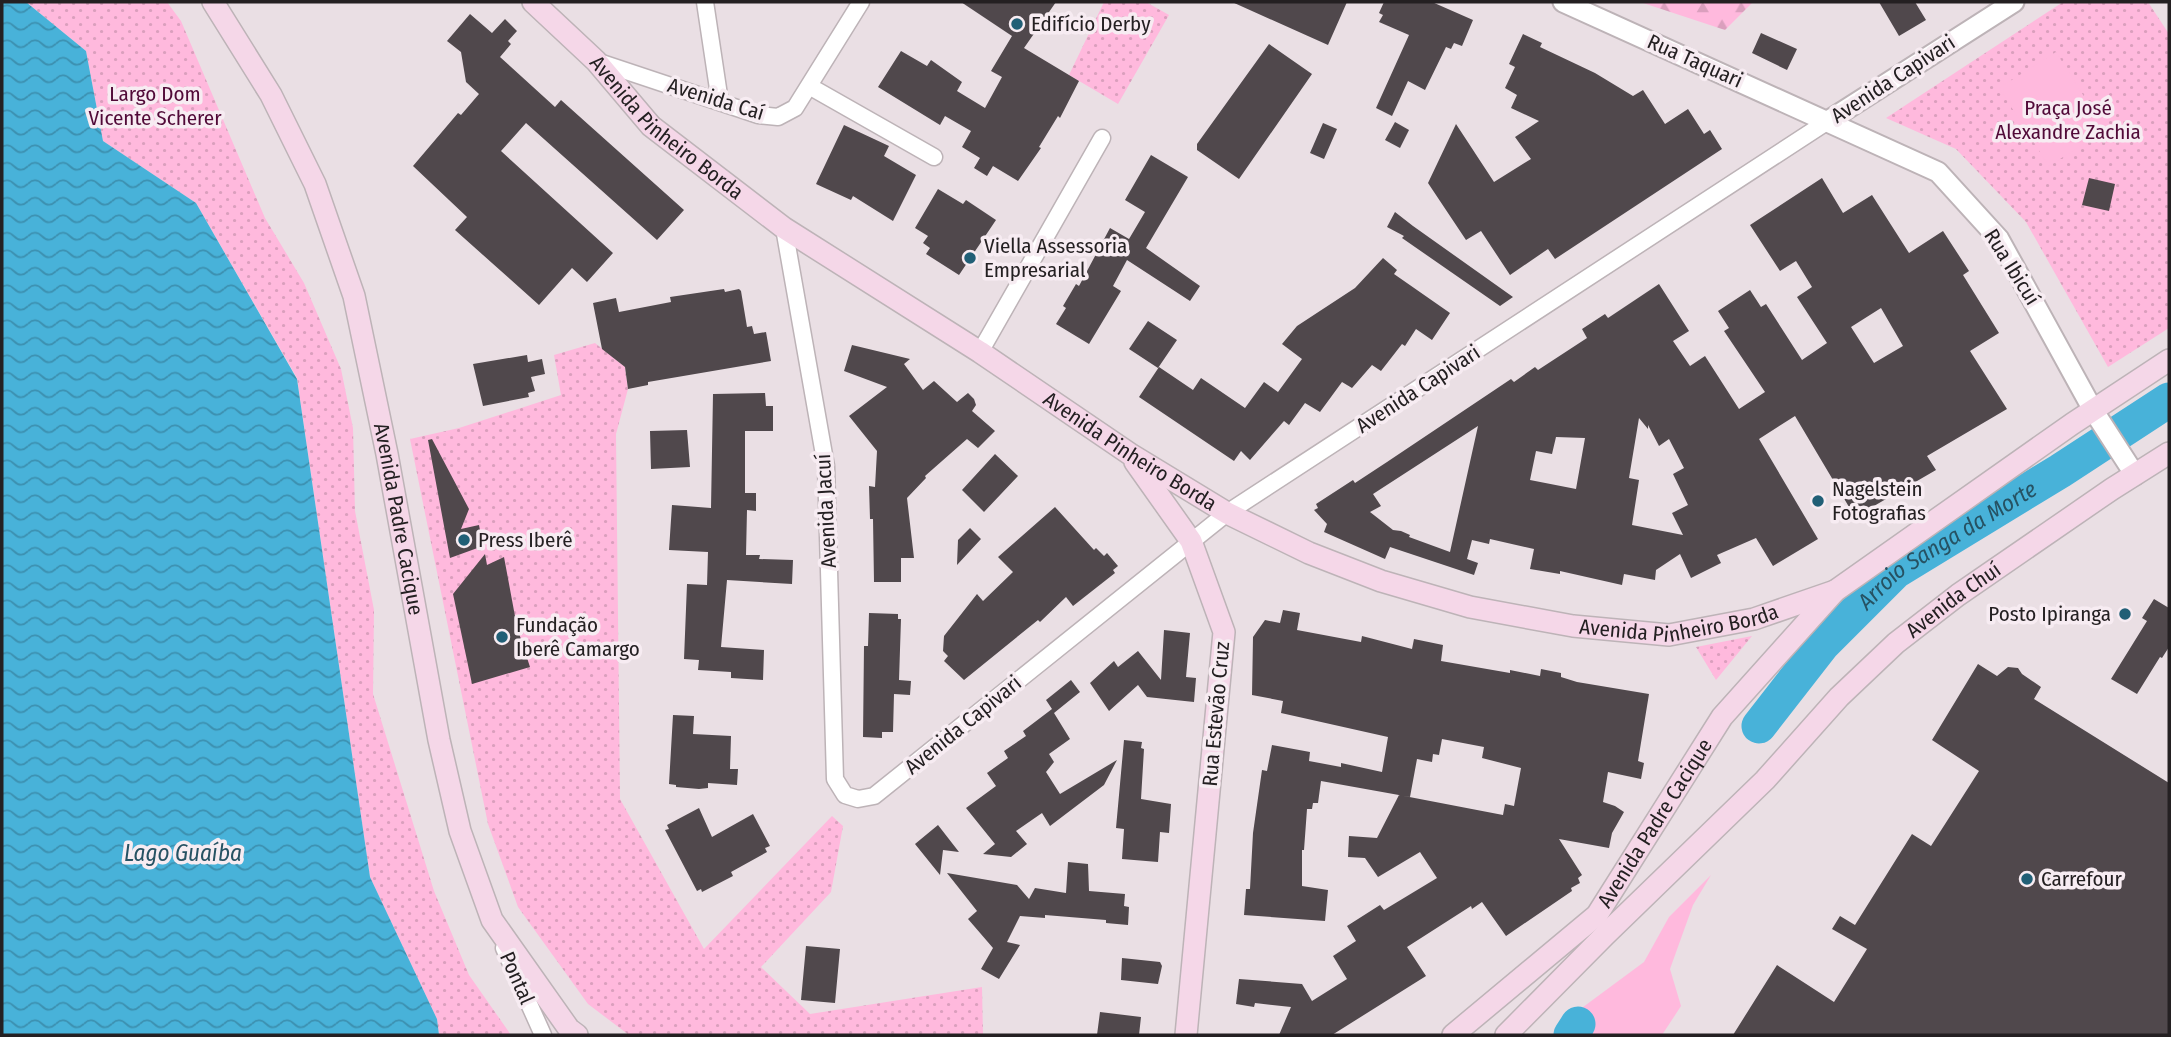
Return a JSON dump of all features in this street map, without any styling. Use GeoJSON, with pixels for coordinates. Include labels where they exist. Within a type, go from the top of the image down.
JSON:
{"type":"FeatureCollection","features":[{"type":"Feature","properties":{"kind":"main road","name":"Avenida Padre Cacique"},"geometry":{"type":"LineString","coordinates":[[213,2],[271,95],[315,184],[354,296],[387,454],[439,740],[460,831],[492,920],[569,1029],[576,1035]]}},
{"type":"Feature","properties":{"kind":"main road","name":"Avenida Pinheiro Borda"},"geometry":{"type":"LineString","coordinates":[[533,2],[596,61],[651,126],[784,229],[980,352],[1130,454],[1227,513],[1309,553],[1381,581],[1470,607],[1573,626],[1669,635],[1754,619],[1835,591]]}},
{"type":"Feature","properties":{"kind":"main road"},"geometry":{"type":"LineString","coordinates":[[1835,591],[2098,418],[2169,360]]}},
{"type":"Feature","properties":{"kind":"main road","name":"Avenida Chuí"},"geometry":{"type":"LineString","coordinates":[[1765,780],[1839,696],[1896,643],[1958,595],[2169,453]]}},
{"type":"Feature","properties":{"kind":"main road","name":"Rua Estevão Cruz"},"geometry":{"type":"LineString","coordinates":[[1130,454],[1191,541],[1224,632],[1186,1035]]}},
{"type":"Feature","properties":{"kind":"main road","name":"Avenida Padre Cacique"},"geometry":{"type":"LineString","coordinates":[[1453,1035],[1597,915],[1722,717],[1835,591]]}},
{"type":"Feature","properties":{"kind":"main road","name":"Avenida Padre Cacique"},"geometry":{"type":"LineString","coordinates":[[1506,1035],[1765,780]]}},
{"type":"Feature","properties":{"kind":"main road"},"geometry":{"type":"LineString","coordinates":[[1190,999],[1197,1026],[1203,1035]]}},
{"type":"Feature","properties":{"kind":"street"},"geometry":{"type":"LineString","coordinates":[[705,2],[720,102]]}},
{"type":"Feature","properties":{"kind":"street","name":"Avenida Caí"},"geometry":{"type":"LineString","coordinates":[[596,61],[758,115],[778,117],[795,108],[861,2]]}},
{"type":"Feature","properties":{"kind":"street","name":"Rua Taquari"},"geometry":{"type":"LineString","coordinates":[[1563,2],[1828,121]]}},
{"type":"Feature","properties":{"kind":"street","name":"Avenida Capivari"},"geometry":{"type":"LineString","coordinates":[[845,795],[859,799],[874,796],[1227,513],[2014,2]]}},
{"type":"Feature","properties":{"kind":"street"},"geometry":{"type":"LineString","coordinates":[[809,86],[934,157]]}},
{"type":"Feature","properties":{"kind":"street","name":"Rua Ibicuí"},"geometry":{"type":"LineString","coordinates":[[1828,121],[1938,172],[1999,239],[2098,418],[2135,475]]}},
{"type":"Feature","properties":{"kind":"street"},"geometry":{"type":"LineString","coordinates":[[980,352],[1102,138]]}},
{"type":"Feature","properties":{"kind":"street","name":"Avenida Jacuí"},"geometry":{"type":"LineString","coordinates":[[784,229],[826,466],[835,779],[845,795]]}},
{"type":"Feature","properties":{"kind":"street","name":"Pontal"},"geometry":{"type":"LineString","coordinates":[[492,920],[542,1035]]}},
{"type":"Feature","properties":{"kind":"green space","name":"Largo Dom Vicente Scherer"},"geometry":{"type":"Polygon","coordinates":[[[26,2],[167,2],[181,21],[265,218],[304,283],[341,369],[353,428],[355,511],[374,610],[373,694],[434,891],[469,975],[511,1035],[439,1035],[437,1019],[370,877],[297,378],[196,203],[103,141],[86,51],[26,2]]]}},
{"type":"Feature","properties":{"kind":"green space"},"geometry":{"type":"Polygon","coordinates":[[[1104,2],[1146,2],[1169,15],[1118,104],[1069,75],[1104,2]]]}},
{"type":"Feature","properties":{"kind":"green space"},"geometry":{"type":"Polygon","coordinates":[[[1640,2],[1753,2],[1725,30],[1640,2]]]}},
{"type":"Feature","properties":{"kind":"green space","name":"Praça José Alexandre Zachia"},"geometry":{"type":"Polygon","coordinates":[[[2063,2],[2148,2],[2169,34],[2169,328],[2108,367],[2026,222],[1956,149],[1886,118],[2063,2]]]}},
{"type":"Feature","properties":{"kind":"green space"},"geometry":{"type":"Polygon","coordinates":[[[2056,52],[2105,130],[2049,166],[1999,88],[2056,52]]]}},
{"type":"Feature","properties":{"kind":"green space"},"geometry":{"type":"Polygon","coordinates":[[[595,343],[625,367],[628,389],[616,434],[620,799],[704,949],[832,816],[843,826],[831,892],[761,967],[810,1014],[982,987],[983,1035],[629,1035],[588,1004],[518,907],[488,824],[410,439],[459,428],[561,395],[554,355],[595,343]]]}},
{"type":"Feature","properties":{"kind":"green space"},"geometry":{"type":"Polygon","coordinates":[[[1752,636],[1716,680],[1696,647],[1752,636]]]}},
{"type":"Feature","properties":{"kind":"green space"},"geometry":{"type":"Polygon","coordinates":[[[1711,875],[1693,905],[1670,969],[1681,1006],[1662,1035],[1554,1035],[1575,1013],[1644,962],[1669,917],[1711,875]]]}},
{"type":"Feature","properties":{"kind":"water","name":"Lago Guaíba"},"geometry":{"type":"Polygon","coordinates":[[[2,2],[26,2],[86,51],[103,141],[196,203],[297,379],[370,877],[437,1019],[439,1035],[2,1035],[2,2]]]}},
{"type":"Feature","properties":{"kind":"building"},"geometry":{"type":"Polygon","coordinates":[[[961,2],[1056,2],[1024,48],[1079,81],[1060,118],[1058,116],[1039,147],[1041,148],[1018,181],[993,166],[987,176],[974,168],[980,158],[962,147],[971,131],[945,116],[940,125],[878,87],[901,51],[927,66],[931,60],[962,82],[957,91],[985,108],[1002,77],[991,71],[1012,36],[961,2]]]}},
{"type":"Feature","properties":{"kind":"building"},"geometry":{"type":"Polygon","coordinates":[[[1232,2],[1347,2],[1328,45],[1232,2]]]}},
{"type":"Feature","properties":{"kind":"building"},"geometry":{"type":"Polygon","coordinates":[[[1384,2],[1432,2],[1473,20],[1462,46],[1454,43],[1451,49],[1446,47],[1425,90],[1408,81],[1392,116],[1376,108],[1409,35],[1379,22],[1383,15],[1379,13],[1384,2]]]}},
{"type":"Feature","properties":{"kind":"building"},"geometry":{"type":"Polygon","coordinates":[[[1879,2],[1915,2],[1926,20],[1899,36],[1879,2]]]}},
{"type":"Feature","properties":{"kind":"building"},"geometry":{"type":"Polygon","coordinates":[[[470,14],[492,33],[505,19],[517,31],[500,57],[555,107],[561,100],[684,210],[657,240],[526,123],[501,151],[613,253],[587,282],[572,268],[539,305],[455,230],[467,217],[413,166],[458,113],[461,115],[479,94],[466,82],[461,52],[447,41],[470,14]]]}},
{"type":"Feature","properties":{"kind":"building"},"geometry":{"type":"Polygon","coordinates":[[[1761,33],[1797,49],[1787,70],[1752,53],[1761,33]]]}},
{"type":"Feature","properties":{"kind":"building"},"geometry":{"type":"Polygon","coordinates":[[[1523,34],[1542,43],[1540,47],[1595,73],[1633,96],[1643,90],[1665,124],[1688,109],[1704,134],[1710,130],[1722,149],[1555,259],[1548,249],[1510,275],[1481,231],[1466,240],[1428,183],[1456,124],[1494,182],[1531,159],[1515,137],[1539,121],[1511,108],[1517,95],[1505,88],[1515,67],[1509,64],[1523,34]]]}},
{"type":"Feature","properties":{"kind":"building"},"geometry":{"type":"Polygon","coordinates":[[[1269,44],[1312,74],[1239,179],[1197,150],[1197,144],[1269,44]]]}},
{"type":"Feature","properties":{"kind":"building"},"geometry":{"type":"Polygon","coordinates":[[[1395,122],[1409,130],[1400,148],[1385,140],[1395,122]]]}},
{"type":"Feature","properties":{"kind":"building"},"geometry":{"type":"Polygon","coordinates":[[[1323,123],[1337,129],[1324,159],[1310,153],[1323,123]]]}},
{"type":"Feature","properties":{"kind":"building"},"geometry":{"type":"Polygon","coordinates":[[[844,125],[889,146],[884,156],[916,175],[893,221],[853,196],[851,200],[816,184],[844,125]]]}},
{"type":"Feature","properties":{"kind":"building"},"geometry":{"type":"Polygon","coordinates":[[[1151,155],[1188,177],[1146,248],[1200,286],[1190,301],[1127,260],[1113,286],[1121,291],[1089,344],[1056,324],[1066,308],[1063,306],[1076,284],[1079,286],[1110,228],[1129,239],[1145,212],[1125,200],[1151,155]]]}},
{"type":"Feature","properties":{"kind":"building"},"geometry":{"type":"Polygon","coordinates":[[[1822,178],[1843,213],[1872,195],[1909,253],[1943,231],[1969,271],[1963,275],[1999,333],[1970,351],[2007,409],[1927,456],[1936,470],[1855,517],[1795,416],[1759,439],[1818,539],[1773,566],[1756,538],[1717,555],[1721,563],[1691,578],[1680,554],[1656,570],[1655,580],[1624,574],[1622,585],[1560,571],[1560,574],[1530,569],[1534,549],[1490,539],[1489,544],[1472,540],[1467,559],[1478,563],[1474,575],[1390,547],[1385,559],[1324,532],[1327,524],[1314,510],[1318,508],[1316,504],[1353,480],[1355,483],[1511,379],[1514,382],[1535,367],[1538,370],[1587,338],[1582,329],[1605,314],[1608,318],[1659,284],[1689,331],[1673,341],[1690,366],[1705,356],[1739,409],[1765,392],[1724,331],[1729,328],[1718,311],[1750,290],[1761,307],[1766,304],[1802,360],[1827,343],[1797,297],[1812,287],[1796,261],[1780,271],[1750,225],[1822,178]],[[1881,308],[1851,327],[1874,363],[1903,346],[1881,308]],[[1639,418],[1629,478],[1639,480],[1632,525],[1683,535],[1672,513],[1688,505],[1673,474],[1684,468],[1669,439],[1659,446],[1648,425],[1648,429],[1639,418]],[[1478,426],[1373,494],[1381,506],[1370,512],[1393,530],[1450,552],[1478,426]],[[1556,437],[1552,454],[1536,451],[1530,480],[1576,489],[1585,438],[1556,437]]]}},
{"type":"Feature","properties":{"kind":"building"},"geometry":{"type":"Polygon","coordinates":[[[2089,178],[2115,184],[2109,211],[2082,205],[2089,178]]]}},
{"type":"Feature","properties":{"kind":"building"},"geometry":{"type":"Polygon","coordinates":[[[938,189],[963,204],[966,200],[996,220],[959,275],[926,254],[930,248],[923,243],[928,236],[915,228],[938,189]]]}},
{"type":"Feature","properties":{"kind":"building"},"geometry":{"type":"Polygon","coordinates":[[[1395,212],[1513,297],[1500,306],[1402,238],[1404,236],[1387,227],[1395,212]]]}},
{"type":"Feature","properties":{"kind":"building"},"geometry":{"type":"Polygon","coordinates":[[[1383,258],[1397,270],[1394,274],[1450,313],[1432,340],[1416,329],[1405,346],[1402,344],[1381,371],[1372,365],[1352,388],[1342,382],[1320,412],[1305,403],[1289,425],[1284,421],[1250,460],[1241,451],[1234,461],[1139,397],[1159,367],[1193,390],[1201,378],[1245,408],[1264,382],[1278,392],[1302,359],[1282,344],[1297,326],[1355,288],[1383,258]]]}},
{"type":"Feature","properties":{"kind":"building"},"geometry":{"type":"Polygon","coordinates":[[[724,289],[725,292],[739,289],[741,291],[747,327],[752,326],[754,334],[766,332],[771,361],[648,382],[648,385],[628,389],[625,367],[602,349],[593,303],[616,298],[619,312],[671,302],[670,297],[724,289]]]}},
{"type":"Feature","properties":{"kind":"building"},"geometry":{"type":"Polygon","coordinates":[[[1148,321],[1177,340],[1158,368],[1129,349],[1148,321]]]}},
{"type":"Feature","properties":{"kind":"building"},"geometry":{"type":"Polygon","coordinates":[[[852,345],[910,359],[904,364],[923,390],[934,381],[957,402],[968,393],[976,405],[972,411],[995,431],[978,448],[967,439],[925,476],[907,498],[914,558],[901,558],[901,582],[874,582],[873,519],[870,519],[869,486],[875,487],[877,451],[849,416],[887,387],[844,371],[852,345]]]}},
{"type":"Feature","properties":{"kind":"building"},"geometry":{"type":"Polygon","coordinates":[[[527,355],[528,362],[542,359],[545,374],[531,377],[535,391],[528,393],[529,397],[483,406],[473,364],[527,355]]]}},
{"type":"Feature","properties":{"kind":"building"},"geometry":{"type":"Polygon","coordinates":[[[765,393],[766,406],[773,406],[773,431],[745,431],[745,493],[756,493],[756,511],[747,510],[746,555],[760,555],[759,559],[793,560],[792,584],[727,580],[721,647],[764,650],[763,680],[731,678],[731,672],[698,670],[699,660],[684,659],[687,584],[707,585],[708,552],[669,550],[672,505],[711,508],[713,394],[765,393]]]}},
{"type":"Feature","properties":{"kind":"building"},"geometry":{"type":"Polygon","coordinates":[[[687,430],[690,467],[651,469],[650,431],[687,430]]]}},
{"type":"Feature","properties":{"kind":"building"},"geometry":{"type":"Polygon","coordinates":[[[432,439],[469,509],[461,529],[479,525],[483,546],[450,558],[428,440],[432,439]]]}},
{"type":"Feature","properties":{"kind":"building"},"geometry":{"type":"Polygon","coordinates":[[[995,454],[1018,476],[984,512],[962,490],[995,454]]]}},
{"type":"Feature","properties":{"kind":"building"},"geometry":{"type":"Polygon","coordinates":[[[1055,507],[1094,550],[1096,548],[1104,556],[1107,553],[1118,566],[1113,570],[1115,573],[1073,606],[1066,597],[1040,622],[1038,620],[964,680],[944,661],[948,656],[943,651],[944,636],[977,594],[983,601],[1013,572],[998,557],[1055,507]]]}},
{"type":"Feature","properties":{"kind":"building"},"geometry":{"type":"Polygon","coordinates":[[[970,528],[981,539],[957,565],[958,540],[970,528]]]}},
{"type":"Feature","properties":{"kind":"building"},"geometry":{"type":"Polygon","coordinates":[[[485,554],[487,565],[504,557],[517,627],[530,667],[472,684],[453,594],[485,554]]]}},
{"type":"Feature","properties":{"kind":"building"},"geometry":{"type":"Polygon","coordinates":[[[2154,599],[2169,608],[2169,647],[2137,694],[2111,679],[2147,621],[2142,618],[2154,599]]]}},
{"type":"Feature","properties":{"kind":"building"},"geometry":{"type":"Polygon","coordinates":[[[1283,610],[1300,613],[1297,630],[1361,642],[1362,636],[1412,649],[1414,639],[1443,645],[1441,661],[1540,676],[1541,669],[1561,673],[1561,677],[1577,682],[1649,694],[1638,761],[1644,763],[1641,779],[1608,772],[1603,802],[1624,812],[1612,833],[1609,848],[1559,839],[1582,875],[1578,878],[1580,883],[1506,936],[1482,902],[1472,909],[1471,906],[1407,947],[1426,976],[1332,1035],[1279,1035],[1291,1007],[1236,1004],[1239,979],[1302,984],[1312,1001],[1347,979],[1333,956],[1356,941],[1347,926],[1380,905],[1384,910],[1437,878],[1420,852],[1378,877],[1365,858],[1348,857],[1349,836],[1377,838],[1399,795],[1321,781],[1318,803],[1313,803],[1312,809],[1307,809],[1302,850],[1302,886],[1328,890],[1325,921],[1244,915],[1246,889],[1250,889],[1253,833],[1262,770],[1267,771],[1272,745],[1310,752],[1309,761],[1341,767],[1341,763],[1382,772],[1388,737],[1281,713],[1283,701],[1252,695],[1253,637],[1265,620],[1280,623],[1283,610]],[[1442,739],[1439,755],[1433,754],[1432,762],[1417,759],[1410,797],[1503,815],[1505,804],[1514,806],[1521,768],[1482,758],[1484,747],[1442,739]]]}},
{"type":"Feature","properties":{"kind":"building"},"geometry":{"type":"Polygon","coordinates":[[[869,613],[898,614],[898,619],[901,619],[899,680],[911,681],[910,695],[894,694],[893,732],[882,732],[882,738],[863,737],[864,646],[868,646],[869,613]]]}},
{"type":"Feature","properties":{"kind":"building"},"geometry":{"type":"Polygon","coordinates":[[[1164,630],[1190,633],[1186,677],[1196,678],[1194,702],[1147,697],[1138,685],[1109,711],[1090,683],[1114,661],[1118,667],[1138,651],[1161,680],[1164,630]]]}},
{"type":"Feature","properties":{"kind":"building","name":"Carrefour"},"geometry":{"type":"Polygon","coordinates":[[[1978,664],[1997,676],[2008,667],[2018,668],[2041,687],[2034,699],[2169,783],[2169,1035],[1733,1035],[1777,965],[1834,1002],[1867,949],[1832,929],[1840,916],[1855,925],[1912,834],[1931,846],[1979,771],[1932,740],[1978,664]]]}},
{"type":"Feature","properties":{"kind":"building"},"geometry":{"type":"Polygon","coordinates":[[[1071,680],[1080,692],[1054,713],[1070,739],[1049,754],[1054,762],[1046,772],[1060,794],[1117,760],[1104,785],[1050,826],[1042,813],[1016,831],[1027,844],[1011,857],[983,854],[995,844],[966,808],[996,786],[987,773],[1008,758],[1004,751],[1026,736],[1023,731],[1052,709],[1046,700],[1071,680]]]}},
{"type":"Feature","properties":{"kind":"building"},"geometry":{"type":"Polygon","coordinates":[[[673,715],[694,716],[693,734],[731,736],[730,769],[738,769],[737,785],[708,783],[708,788],[699,789],[669,784],[673,715]]]}},
{"type":"Feature","properties":{"kind":"building"},"geometry":{"type":"Polygon","coordinates":[[[1124,740],[1142,742],[1141,748],[1144,749],[1141,799],[1171,804],[1169,833],[1160,832],[1158,862],[1122,859],[1124,829],[1116,828],[1124,740]]]}},
{"type":"Feature","properties":{"kind":"building"},"geometry":{"type":"Polygon","coordinates":[[[699,808],[712,837],[753,814],[770,846],[765,848],[767,852],[731,872],[733,876],[702,892],[701,889],[697,891],[665,830],[669,829],[667,825],[699,808]]]}},
{"type":"Feature","properties":{"kind":"building"},"geometry":{"type":"Polygon","coordinates":[[[938,825],[959,852],[943,850],[940,875],[915,844],[938,825]]]}},
{"type":"Feature","properties":{"kind":"building"},"geometry":{"type":"Polygon","coordinates":[[[1068,862],[1088,864],[1089,891],[1125,894],[1124,906],[1129,907],[1128,925],[1106,923],[1106,920],[1045,915],[1045,918],[1020,916],[1007,942],[1020,945],[999,979],[981,969],[993,948],[968,919],[977,911],[947,873],[1017,885],[1029,899],[1035,888],[1066,893],[1068,862]]]}},
{"type":"Feature","properties":{"kind":"building"},"geometry":{"type":"Polygon","coordinates":[[[806,946],[840,949],[835,1003],[801,1000],[806,946]]]}},
{"type":"Feature","properties":{"kind":"building"},"geometry":{"type":"Polygon","coordinates":[[[1122,958],[1160,962],[1162,966],[1158,984],[1121,980],[1122,958]]]}},
{"type":"Feature","properties":{"kind":"building"},"geometry":{"type":"Polygon","coordinates":[[[1100,1012],[1141,1017],[1139,1035],[1097,1035],[1100,1012]]]}},
{"type":"Feature","properties":{"kind":"waterway","name":"Arroio Sanga da Morte"},"geometry":{"type":"LineString","coordinates":[[1759,726],[1822,645],[1896,571],[2060,471],[2169,400]]}},
{"type":"Feature","properties":{"kind":"waterway","name":"Arroio Sanga da Morte"},"geometry":{"type":"LineString","coordinates":[[1571,1035],[1578,1024]]}},
{"type":"Feature","properties":{"kind":"place","name":"Edifício Derby"},"geometry":{"type":"Point","coordinates":[1017,24]}},
{"type":"Feature","properties":{"kind":"place","name":"Viella Assessoria Empresarial"},"geometry":{"type":"Point","coordinates":[970,258]}},
{"type":"Feature","properties":{"kind":"place","name":"Nagelstein Fotografias"},"geometry":{"type":"Point","coordinates":[1818,501]}},
{"type":"Feature","properties":{"kind":"place","name":"Press Iberê"},"geometry":{"type":"Point","coordinates":[464,540]}},
{"type":"Feature","properties":{"kind":"place","name":"Posto Ipiranga"},"geometry":{"type":"Point","coordinates":[2125,614]}},
{"type":"Feature","properties":{"kind":"place","name":"Fundação Iberê Camargo"},"geometry":{"type":"Point","coordinates":[502,637]}},
{"type":"Feature","properties":{"kind":"place","name":"Carrefour"},"geometry":{"type":"Point","coordinates":[2027,879]}}]}
